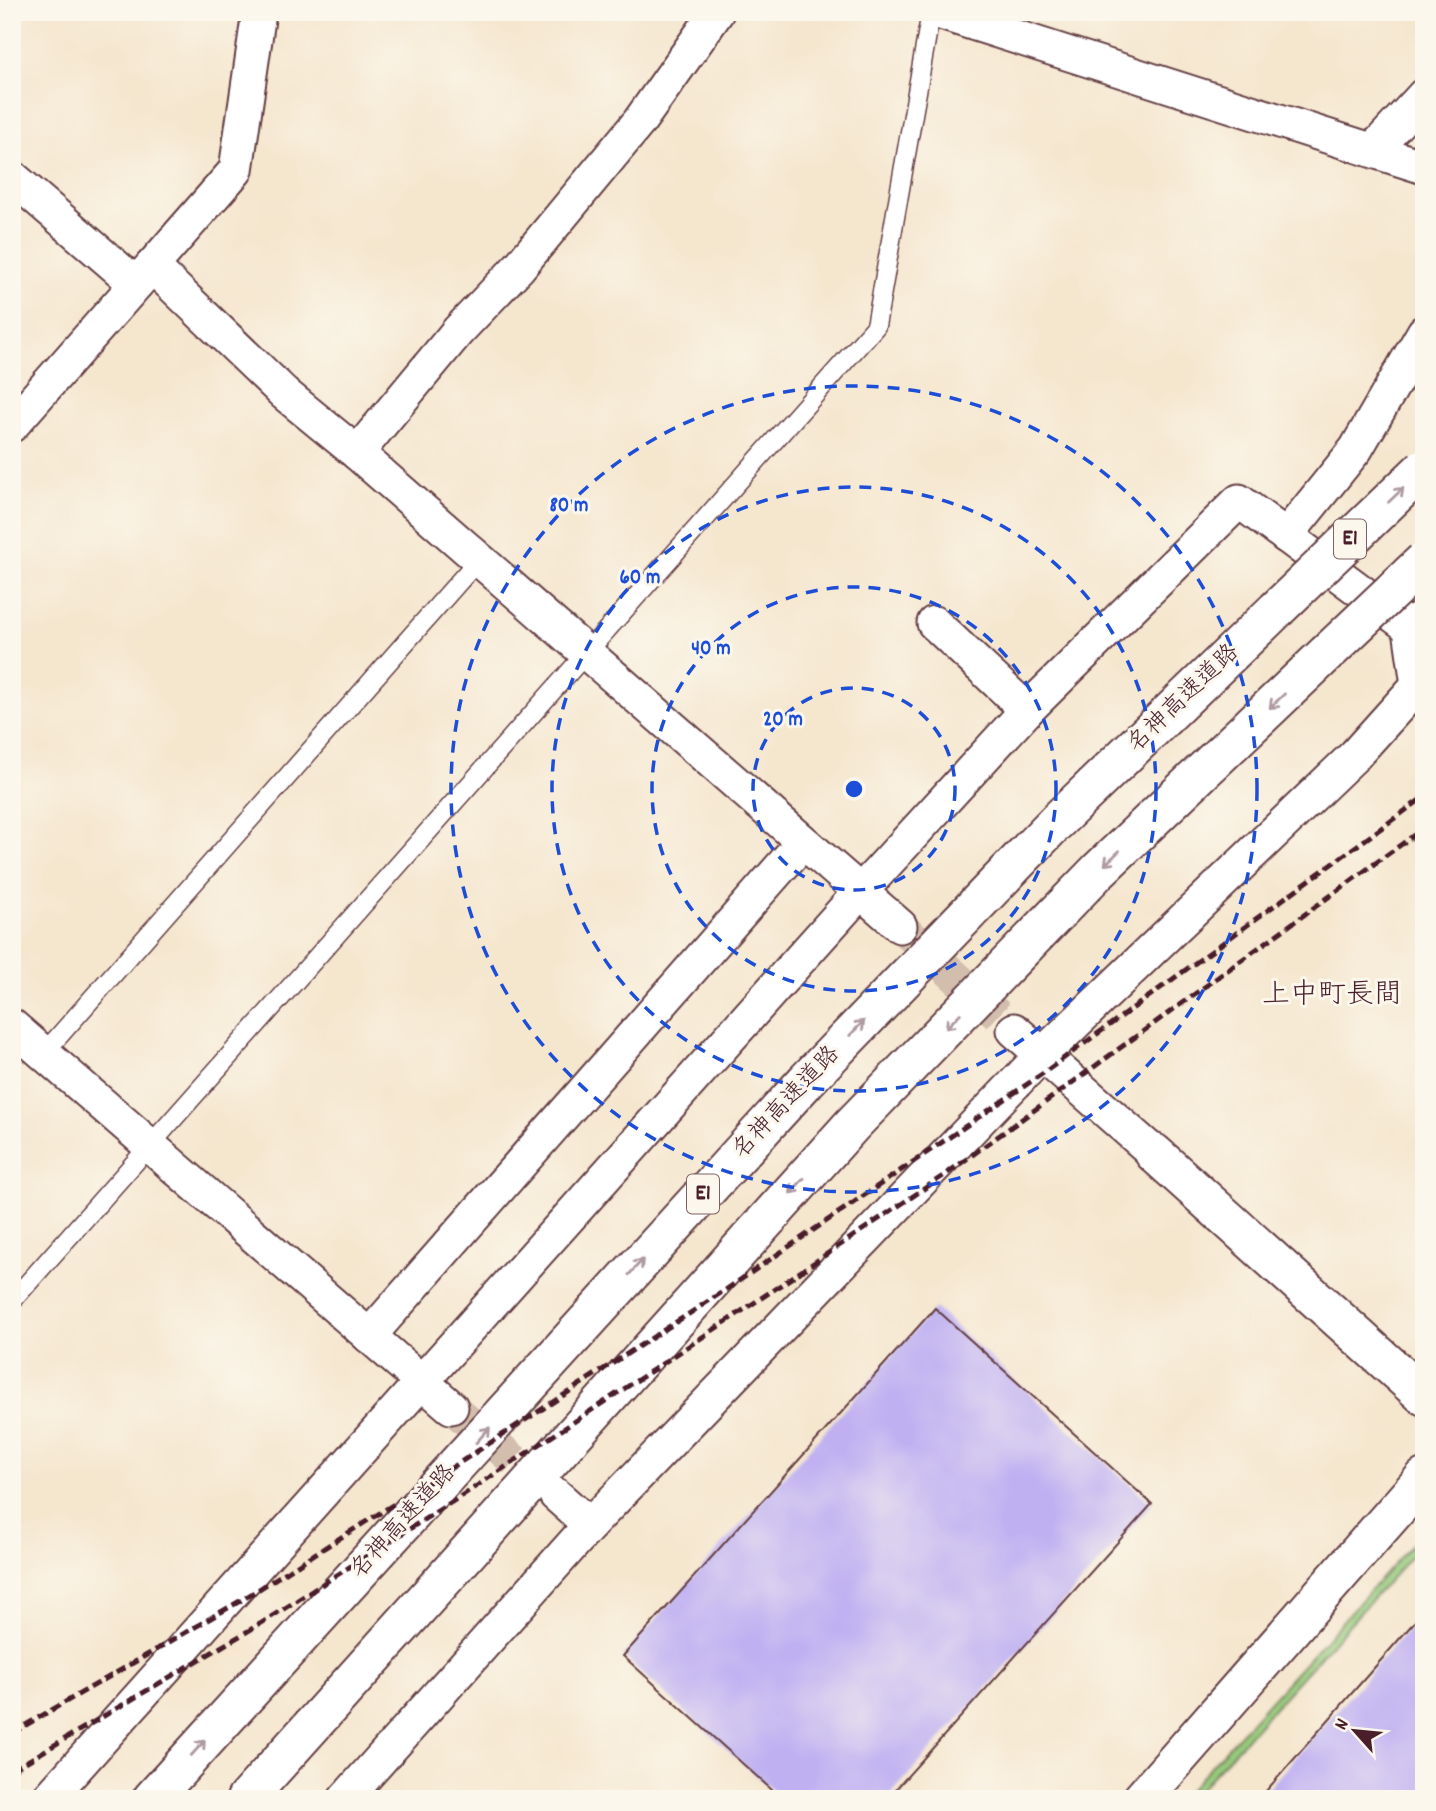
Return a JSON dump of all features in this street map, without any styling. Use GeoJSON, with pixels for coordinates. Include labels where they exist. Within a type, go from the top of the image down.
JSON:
{"type":"FeatureCollection","features":[{"type":"Feature","properties":{"kind":"main road","name":"名神高速道路"},"geometry":{"type":"LineString","coordinates":[[152,1799],[806,1081],[1054,824],[1424,468]]}},
{"type":"Feature","properties":{"kind":"main road"},"geometry":{"type":"LineString","coordinates":[[247,1799],[852,1125],[1099,870],[1424,561]]}},
{"type":"Feature","properties":{"kind":"main road"},"geometry":{"type":"LineString","coordinates":[[1154,1153],[1424,1396]]}},
{"type":"Feature","properties":{"kind":"main road"},"geometry":{"type":"LineString","coordinates":[[1142,1799],[1424,1478]]}},
{"type":"Feature","properties":{"kind":"street"},"geometry":{"type":"LineString","coordinates":[[12,425],[236,170],[259,12]]}},
{"type":"Feature","properties":{"kind":"street"},"geometry":{"type":"LineString","coordinates":[[357,453],[458,331],[519,267],[639,122],[717,12]]}},
{"type":"Feature","properties":{"kind":"street"},"geometry":{"type":"LineString","coordinates":[[938,12],[1424,167]]}},
{"type":"Feature","properties":{"kind":"street"},"geometry":{"type":"LineString","coordinates":[[1373,150],[1424,95]]}},
{"type":"Feature","properties":{"kind":"street"},"geometry":{"type":"LineString","coordinates":[[12,177],[144,275],[357,453],[900,926]]}},
{"type":"Feature","properties":{"kind":"street"},"geometry":{"type":"LineString","coordinates":[[1286,536],[1356,449],[1424,332]]}},
{"type":"Feature","properties":{"kind":"street"},"geometry":{"type":"LineString","coordinates":[[48,1799],[861,891],[1027,710],[1239,500],[1286,536],[1419,628],[1418,685],[1355,755],[1043,1054],[590,1525],[345,1799]]}},
{"type":"Feature","properties":{"kind":"street"},"geometry":{"type":"LineString","coordinates":[[934,623],[1027,710]]}},
{"type":"Feature","properties":{"kind":"street"},"geometry":{"type":"LineString","coordinates":[[369,1336],[803,842]]}},
{"type":"Feature","properties":{"kind":"street"},"geometry":{"type":"LineString","coordinates":[[12,1026],[451,1407]]}},
{"type":"Feature","properties":{"kind":"street"},"geometry":{"type":"LineString","coordinates":[[1014,1030],[1154,1153]]}},
{"type":"Feature","properties":{"kind":"street"},"geometry":{"type":"LineString","coordinates":[[556,1495],[590,1525]]}},
{"type":"Feature","properties":{"kind":"lane"},"geometry":{"type":"LineString","coordinates":[[12,1301],[876,326],[931,12]]}},
{"type":"Feature","properties":{"kind":"lane"},"geometry":{"type":"LineString","coordinates":[[44,1053],[479,559]]}},
{"type":"Feature","properties":{"kind":"green space"},"geometry":{"type":"Polygon","coordinates":[[[1424,1531],[1424,1542],[1191,1799],[1181,1799],[1424,1531]]]}},
{"type":"Feature","properties":{"kind":"building"},"geometry":{"type":"Polygon","coordinates":[[[935,1308],[1152,1504],[887,1799],[782,1799],[623,1656],[935,1308]]]}},
{"type":"Feature","properties":{"kind":"building"},"geometry":{"type":"Polygon","coordinates":[[[1424,1611],[1424,1799],[1259,1799],[1424,1611]]]}},
{"type":"Feature","properties":{"kind":"tunnel"},"geometry":{"type":"LineString","coordinates":[[900,926],[1014,1030]]}},
{"type":"Feature","properties":{"kind":"tunnel"},"geometry":{"type":"LineString","coordinates":[[451,1407],[554,1494]]}},
{"type":"Feature","properties":{"kind":"railway"},"geometry":{"type":"LineString","coordinates":[[12,1733],[240,1601],[724,1291],[1042,1074],[1424,797]]}},
{"type":"Feature","properties":{"kind":"railway"},"geometry":{"type":"LineString","coordinates":[[12,1770],[260,1624],[472,1489],[730,1319],[946,1174],[1424,828]]}},
{"type":"Feature","properties":{"kind":"district","name":"上中町長間"},"geometry":{"type":"Point","coordinates":[1332,997]}}]}
